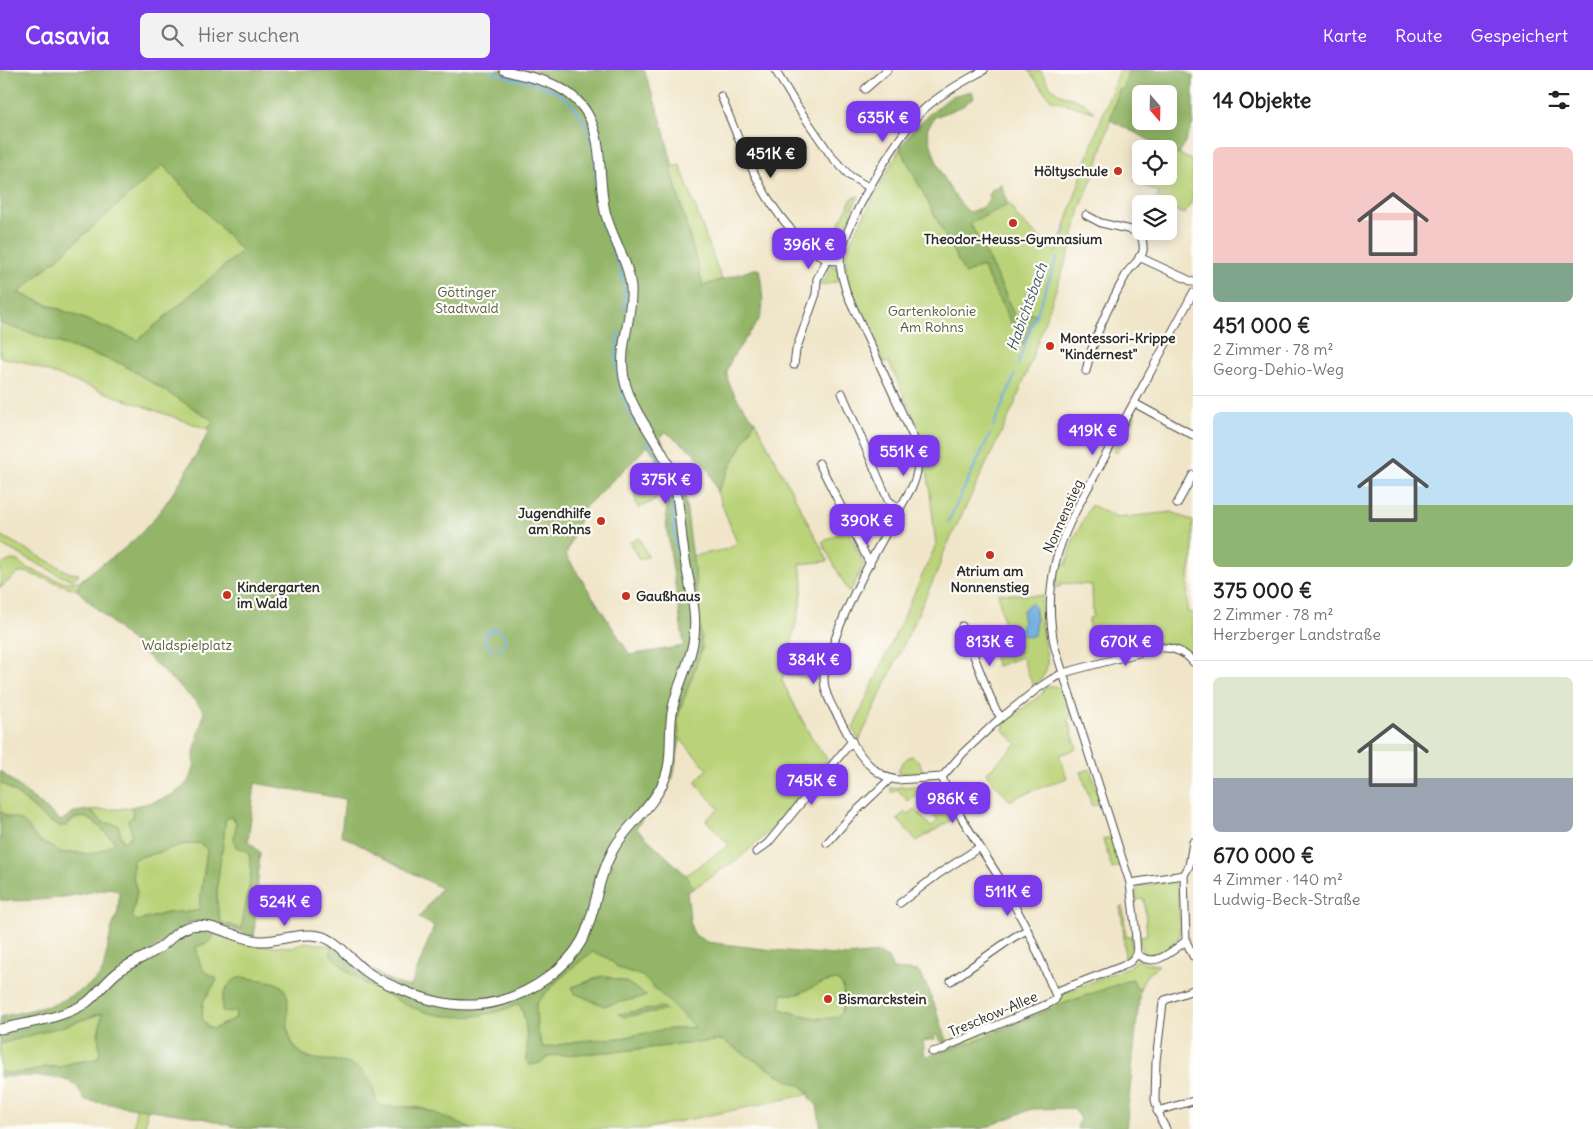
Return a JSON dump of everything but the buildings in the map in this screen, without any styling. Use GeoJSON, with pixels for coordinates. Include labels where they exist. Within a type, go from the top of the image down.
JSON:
{"type":"FeatureCollection","features":[{"type":"Feature","properties":{"kind":"street"},"geometry":{"type":"LineString","coordinates":[[0,1029],[57,1015],[82,1006],[118,971],[156,951],[177,932],[192,925],[208,926],[237,937],[262,941],[310,935],[325,937],[366,971],[388,984],[426,999],[458,1006],[494,1002],[509,998],[536,985],[568,961],[586,935],[602,875],[611,853],[619,839],[656,796],[665,779],[671,754],[672,711],[693,647],[695,620],[684,557],[675,484],[667,461],[636,413],[624,378],[622,363],[631,304],[630,276],[606,214],[600,153],[593,127],[582,107],[562,89],[544,81],[504,70]]}},
{"type":"Feature","properties":{"kind":"street"},"geometry":{"type":"LineString","coordinates":[[775,70],[832,157],[850,176],[870,188]]}},
{"type":"Feature","properties":{"kind":"street"},"geometry":{"type":"LineString","coordinates":[[865,89],[887,70]]}},
{"type":"Feature","properties":{"kind":"street"},"geometry":{"type":"LineString","coordinates":[[984,70],[972,73],[922,110],[894,145],[870,188],[842,246],[840,261],[847,294],[917,447],[919,466],[916,477],[900,509],[846,609],[824,675],[827,692],[863,760],[890,779],[942,777],[963,753],[1001,717],[1037,689],[1063,673],[1157,648],[1176,650],[1187,655],[1193,662]]}},
{"type":"Feature","properties":{"kind":"street"},"geometry":{"type":"LineString","coordinates":[[721,96],[744,151],[788,227],[804,243],[827,260],[840,261]]}},
{"type":"Feature","properties":{"kind":"street"},"geometry":{"type":"LineString","coordinates":[[1086,216],[1101,223],[1140,232],[1143,240],[1142,252],[1128,271],[1112,301],[1089,355],[1086,371]]}},
{"type":"Feature","properties":{"kind":"street"},"geometry":{"type":"LineString","coordinates":[[1139,257],[1193,282]]}},
{"type":"Feature","properties":{"kind":"street"},"geometry":{"type":"LineString","coordinates":[[794,365],[796,350],[816,294],[817,279],[827,260]]}},
{"type":"Feature","properties":{"kind":"street","name":"Nonnenstieg"},"geometry":{"type":"LineString","coordinates":[[1137,954],[1130,883],[1055,648],[1051,624],[1052,584],[1055,565],[1072,520],[1193,293]]}},
{"type":"Feature","properties":{"kind":"street"},"geometry":{"type":"LineString","coordinates":[[842,393],[888,500],[900,509]]}},
{"type":"Feature","properties":{"kind":"street"},"geometry":{"type":"LineString","coordinates":[[1134,403],[1193,435]]}},
{"type":"Feature","properties":{"kind":"street"},"geometry":{"type":"LineString","coordinates":[[818,463],[870,564]]}},
{"type":"Feature","properties":{"kind":"street"},"geometry":{"type":"LineString","coordinates":[[1178,504],[1193,475]]}},
{"type":"Feature","properties":{"kind":"street"},"geometry":{"type":"LineString","coordinates":[[962,626],[995,709],[1001,717]]}},
{"type":"Feature","properties":{"kind":"street"},"geometry":{"type":"LineString","coordinates":[[756,852],[768,843],[852,741]]}},
{"type":"Feature","properties":{"kind":"street"},"geometry":{"type":"LineString","coordinates":[[942,777],[951,801],[1007,891],[1055,992]]}},
{"type":"Feature","properties":{"kind":"street"},"geometry":{"type":"LineString","coordinates":[[828,843],[846,821],[890,779]]}},
{"type":"Feature","properties":{"kind":"street"},"geometry":{"type":"LineString","coordinates":[[1193,842],[1189,866],[1184,875],[1186,941],[1193,956]]}},
{"type":"Feature","properties":{"kind":"street"},"geometry":{"type":"LineString","coordinates":[[900,902],[980,847]]}},
{"type":"Feature","properties":{"kind":"street"},"geometry":{"type":"LineString","coordinates":[[1130,883],[1140,880],[1184,875]]}},
{"type":"Feature","properties":{"kind":"street"},"geometry":{"type":"LineString","coordinates":[[951,981],[994,950],[1027,930]]}},
{"type":"Feature","properties":{"kind":"street"},"geometry":{"type":"LineString","coordinates":[[1137,954],[1147,961],[1153,961],[1186,941]]}},
{"type":"Feature","properties":{"kind":"street","name":"Tresckow-Allee"},"geometry":{"type":"LineString","coordinates":[[932,1052],[944,1049],[1050,1003],[1055,1000],[1055,992],[1123,966],[1137,954]]}},
{"type":"Feature","properties":{"kind":"street"},"geometry":{"type":"LineString","coordinates":[[1166,1129],[1157,1111],[1155,1100],[1162,1003],[1165,1000],[1193,990]]}},
{"type":"Feature","properties":{"kind":"street"},"geometry":{"type":"LineString","coordinates":[[1157,1111],[1193,1101]]}},
{"type":"Feature","properties":{"kind":"green space","name":"Göttinger Stadtwald"},"geometry":{"type":"Polygon","coordinates":[[[0,70],[644,70],[661,120],[673,167],[671,168],[703,286],[759,269],[763,304],[760,318],[732,358],[727,371],[732,391],[755,421],[717,492],[709,470],[692,451],[666,432],[660,437],[679,473],[684,489],[702,649],[677,718],[680,739],[673,778],[636,828],[686,875],[694,888],[687,892],[691,927],[695,935],[707,942],[847,956],[879,953],[888,958],[893,969],[918,971],[929,990],[948,1043],[944,1045],[936,1035],[933,1036],[935,1039],[923,1041],[925,1057],[978,1040],[1065,1003],[1133,979],[1136,988],[1140,989],[1126,1129],[1077,1129],[1080,1119],[1074,1108],[1031,1109],[982,1129],[821,1129],[817,1105],[810,1099],[808,1091],[722,1040],[621,1051],[548,1056],[542,1062],[529,1065],[527,1062],[524,1016],[519,1004],[492,1013],[465,1017],[452,1017],[425,1012],[404,1004],[361,981],[335,959],[330,952],[333,937],[381,975],[402,985],[411,986],[434,926],[419,918],[441,888],[341,835],[345,799],[255,783],[248,841],[260,852],[254,937],[206,922],[190,922],[84,1000],[53,1013],[0,1025],[0,1017],[53,1005],[84,989],[97,979],[103,970],[112,927],[118,912],[119,893],[110,888],[42,900],[0,900],[0,811],[7,817],[19,820],[37,838],[59,853],[94,853],[107,848],[115,842],[95,823],[84,817],[78,817],[63,826],[49,821],[0,782],[0,771],[61,821],[74,812],[90,810],[103,822],[118,825],[123,842],[129,839],[132,834],[128,820],[134,816],[131,807],[169,796],[185,785],[191,778],[194,768],[194,753],[204,711],[77,590],[84,578],[135,539],[160,512],[209,432],[207,429],[214,421],[122,364],[0,323],[0,70]],[[163,165],[18,293],[138,340],[242,251],[163,165]],[[648,446],[583,509],[566,555],[630,655],[684,646],[666,522],[667,495],[664,476],[656,457],[648,446]],[[229,817],[225,820],[217,885],[218,910],[221,922],[242,929],[250,878],[250,858],[247,851],[236,847],[234,838],[236,822],[233,818],[229,817]],[[198,843],[180,845],[133,860],[133,878],[137,892],[132,916],[137,921],[168,913],[199,910],[207,850],[198,843]],[[593,952],[555,983],[536,1004],[537,1030],[543,1048],[579,1041],[621,1038],[661,1030],[695,1027],[642,976],[619,968],[606,957],[593,952]],[[836,980],[821,983],[798,994],[782,994],[780,1009],[813,1018],[831,1018],[838,1016],[843,1009],[843,988],[836,980]]]}},
{"type":"Feature","properties":{"kind":"green space"},"geometry":{"type":"Polygon","coordinates":[[[1028,70],[1040,70],[1051,87],[1058,93],[1084,103],[1094,112],[1050,99],[1028,70]]]}},
{"type":"Feature","properties":{"kind":"green space","name":"Gartenkolonie Am Rohns"},"geometry":{"type":"Polygon","coordinates":[[[1119,70],[1129,70],[1123,90],[1119,89],[1097,166],[1080,209],[1070,250],[1014,406],[942,556],[938,570],[859,741],[853,728],[936,545],[928,475],[922,468],[921,447],[913,426],[917,424],[889,362],[884,363],[850,286],[846,269],[848,246],[900,148],[965,274],[982,266],[1023,346],[1029,313],[1016,321],[1004,291],[970,223],[1010,204],[1017,217],[1056,253],[1119,70]]]}},
{"type":"Feature","properties":{"kind":"green space"},"geometry":{"type":"Polygon","coordinates":[[[1129,70],[1181,70],[1193,76],[1193,124],[1179,155],[1177,154],[1177,140],[1149,140],[1110,120],[1119,89],[1123,90],[1129,70]]]}},
{"type":"Feature","properties":{"kind":"green space"},"geometry":{"type":"Polygon","coordinates":[[[972,91],[974,97],[963,106],[935,117],[927,129],[933,152],[947,184],[969,212],[984,206],[990,191],[1001,184],[1008,205],[970,223],[1004,291],[1016,320],[1029,313],[1036,314],[1023,346],[982,266],[965,274],[900,148],[912,131],[926,117],[952,96],[972,91]]]}},
{"type":"Feature","properties":{"kind":"green space"},"geometry":{"type":"Polygon","coordinates":[[[1177,153],[1193,161],[1193,199],[1185,214],[1177,211],[1177,195],[1158,195],[1159,193],[1144,185],[1177,185],[1177,153]]]}},
{"type":"Feature","properties":{"kind":"green space"},"geometry":{"type":"Polygon","coordinates":[[[163,165],[242,251],[138,340],[18,293],[163,165]]]}},
{"type":"Feature","properties":{"kind":"green space"},"geometry":{"type":"Polygon","coordinates":[[[680,165],[721,278],[723,279],[703,286],[671,168],[680,165]]]}},
{"type":"Feature","properties":{"kind":"green space"},"geometry":{"type":"Polygon","coordinates":[[[859,196],[850,212],[853,214],[846,226],[838,253],[832,257],[826,255],[822,251],[826,249],[852,198],[859,196]]]}},
{"type":"Feature","properties":{"kind":"green space"},"geometry":{"type":"Polygon","coordinates":[[[829,264],[837,268],[839,281],[819,286],[820,279],[825,281],[829,271],[824,269],[829,264]]]}},
{"type":"Feature","properties":{"kind":"green space"},"geometry":{"type":"Polygon","coordinates":[[[0,323],[122,364],[214,421],[207,429],[24,362],[0,357],[0,323]]]}},
{"type":"Feature","properties":{"kind":"green space"},"geometry":{"type":"Polygon","coordinates":[[[1132,414],[1136,416],[1117,453],[1112,451],[1132,414]]]}},
{"type":"Feature","properties":{"kind":"green space"},"geometry":{"type":"Polygon","coordinates":[[[755,421],[828,561],[800,564],[803,583],[801,602],[782,681],[810,735],[827,759],[770,831],[742,856],[694,888],[686,875],[729,845],[706,820],[719,809],[695,782],[707,769],[680,739],[677,718],[702,649],[692,556],[728,549],[737,543],[717,492],[755,421]]]}},
{"type":"Feature","properties":{"kind":"green space"},"geometry":{"type":"Polygon","coordinates":[[[652,470],[658,487],[656,500],[638,508],[634,490],[635,485],[637,481],[652,470]]]}},
{"type":"Feature","properties":{"kind":"green space"},"geometry":{"type":"Polygon","coordinates":[[[1091,505],[1117,518],[1172,512],[1193,521],[1193,556],[1188,580],[1187,612],[1193,613],[1193,651],[1190,653],[1174,644],[1146,644],[1145,640],[1107,651],[1104,634],[1089,635],[1089,618],[1093,617],[1092,585],[1061,583],[1060,587],[1055,587],[1059,563],[1066,565],[1073,541],[1091,505]]]}},
{"type":"Feature","properties":{"kind":"green space"},"geometry":{"type":"Polygon","coordinates":[[[847,529],[864,564],[851,590],[848,591],[822,542],[847,529]]]}},
{"type":"Feature","properties":{"kind":"green space"},"geometry":{"type":"Polygon","coordinates":[[[0,535],[70,573],[79,574],[73,580],[61,576],[0,544],[0,535]]]}},
{"type":"Feature","properties":{"kind":"green space"},"geometry":{"type":"Polygon","coordinates":[[[639,538],[648,556],[639,560],[630,542],[639,538]]]}},
{"type":"Feature","properties":{"kind":"green space"},"geometry":{"type":"Polygon","coordinates":[[[116,555],[79,585],[77,590],[25,572],[18,573],[0,588],[0,566],[13,560],[16,560],[25,567],[56,579],[72,582],[86,577],[116,555]]]}},
{"type":"Feature","properties":{"kind":"green space"},"geometry":{"type":"Polygon","coordinates":[[[998,593],[1042,596],[1041,628],[1047,654],[1047,667],[1040,680],[1033,686],[1022,657],[997,666],[989,643],[976,648],[973,641],[1004,634],[1015,655],[1020,653],[1020,651],[1016,653],[1005,631],[998,593]]]}},
{"type":"Feature","properties":{"kind":"green space"},"geometry":{"type":"Polygon","coordinates":[[[791,657],[820,664],[818,680],[787,674],[791,657]]]}},
{"type":"Feature","properties":{"kind":"green space"},"geometry":{"type":"Polygon","coordinates":[[[1052,686],[1064,692],[1072,714],[1068,720],[1077,749],[1059,755],[1067,778],[1010,801],[986,773],[1017,744],[1003,730],[1004,723],[1043,693],[1043,689],[1052,686]]]}},
{"type":"Feature","properties":{"kind":"green space"},"geometry":{"type":"Polygon","coordinates":[[[911,756],[918,762],[923,771],[922,773],[898,773],[902,763],[911,756]]]}},
{"type":"Feature","properties":{"kind":"green space"},"geometry":{"type":"Polygon","coordinates":[[[1090,769],[1101,803],[1092,806],[1081,772],[1090,769]]]}},
{"type":"Feature","properties":{"kind":"green space"},"geometry":{"type":"Polygon","coordinates":[[[0,782],[42,816],[66,826],[73,820],[86,818],[98,825],[116,843],[88,855],[81,852],[59,853],[39,840],[27,825],[0,811],[0,782]]]}},
{"type":"Feature","properties":{"kind":"green space"},"geometry":{"type":"Polygon","coordinates":[[[928,785],[943,793],[945,796],[940,799],[953,819],[917,841],[897,819],[905,812],[908,815],[915,809],[931,827],[938,820],[916,795],[908,801],[897,789],[892,793],[890,788],[928,785]]]}},
{"type":"Feature","properties":{"kind":"green space"},"geometry":{"type":"Polygon","coordinates":[[[131,807],[133,827],[130,836],[123,842],[117,825],[103,822],[90,810],[120,809],[131,807]]]}},
{"type":"Feature","properties":{"kind":"green space"},"geometry":{"type":"Polygon","coordinates":[[[229,817],[235,821],[235,840],[239,848],[247,851],[251,870],[242,930],[221,922],[218,910],[217,885],[225,820],[229,817]]]}},
{"type":"Feature","properties":{"kind":"green space"},"geometry":{"type":"Polygon","coordinates":[[[1112,837],[1122,866],[1112,869],[1103,839],[1112,837]]]}},
{"type":"Feature","properties":{"kind":"green space"},"geometry":{"type":"Polygon","coordinates":[[[198,843],[205,846],[207,850],[199,910],[168,913],[137,921],[132,916],[137,892],[133,878],[132,860],[180,845],[198,843]]]}},
{"type":"Feature","properties":{"kind":"green space"},"geometry":{"type":"Polygon","coordinates":[[[1171,880],[1178,887],[1180,933],[1178,940],[1160,954],[1149,958],[1141,949],[1139,936],[1147,935],[1144,899],[1136,900],[1136,891],[1139,886],[1171,880]]]}},
{"type":"Feature","properties":{"kind":"green space"},"geometry":{"type":"Polygon","coordinates":[[[1123,906],[1126,937],[1132,936],[1130,953],[1125,961],[1120,907],[1123,906]]]}},
{"type":"Feature","properties":{"kind":"green space"},"geometry":{"type":"Polygon","coordinates":[[[205,928],[215,933],[211,941],[196,947],[198,957],[203,969],[217,980],[203,1002],[202,1019],[208,1027],[213,1029],[236,1018],[235,1010],[230,1012],[222,1011],[223,995],[232,982],[242,977],[276,983],[285,990],[288,1005],[289,1034],[292,1044],[299,1052],[315,1059],[345,1063],[362,1071],[371,1082],[378,1105],[423,1109],[471,1129],[244,1129],[198,1117],[84,1100],[74,1084],[58,1078],[38,1076],[0,1077],[0,1072],[17,1073],[33,1071],[44,1067],[60,1067],[71,1063],[97,1059],[100,1053],[99,1038],[102,1013],[0,1044],[0,1032],[76,1012],[113,980],[175,938],[189,930],[205,928]]]}},
{"type":"Feature","properties":{"kind":"green space"},"geometry":{"type":"Polygon","coordinates":[[[215,933],[232,940],[254,945],[294,947],[305,942],[332,946],[366,984],[386,994],[503,1010],[519,1004],[524,1016],[527,1061],[529,1064],[540,1063],[548,1056],[621,1051],[722,1040],[787,1080],[802,1086],[809,1094],[644,1129],[471,1129],[425,1109],[377,1105],[376,1100],[336,1060],[315,1059],[303,1054],[296,1048],[287,1024],[288,997],[273,983],[242,977],[236,1018],[213,1029],[208,1027],[202,1019],[203,1002],[217,980],[202,968],[196,947],[211,941],[215,933]]]}},
{"type":"Feature","properties":{"kind":"green space"},"geometry":{"type":"Polygon","coordinates":[[[593,952],[606,957],[619,968],[642,976],[696,1027],[661,1030],[621,1038],[579,1041],[543,1048],[537,1030],[536,1004],[555,983],[593,952]],[[603,976],[572,987],[646,996],[626,982],[603,976]]]}},
{"type":"Feature","properties":{"kind":"green space"},"geometry":{"type":"Polygon","coordinates":[[[1137,959],[1159,965],[1147,975],[1140,989],[1136,988],[1132,979],[1051,1009],[974,1042],[942,1051],[1060,995],[1128,967],[1137,959]]]}},
{"type":"Feature","properties":{"kind":"green space"},"geometry":{"type":"Polygon","coordinates":[[[603,976],[626,982],[647,996],[604,1006],[574,993],[572,987],[603,976]]]}},
{"type":"Feature","properties":{"kind":"green space"},"geometry":{"type":"Polygon","coordinates":[[[836,980],[842,985],[843,991],[843,1010],[838,1016],[831,1018],[813,1017],[780,1009],[782,994],[798,994],[821,983],[836,980]]]}},
{"type":"Feature","properties":{"kind":"green space"},"geometry":{"type":"Polygon","coordinates":[[[662,1007],[666,1010],[624,1017],[618,1014],[662,1007]]]}},
{"type":"Feature","properties":{"kind":"green space"},"geometry":{"type":"Polygon","coordinates":[[[103,1013],[98,1032],[100,1053],[97,1059],[71,1063],[60,1067],[44,1067],[33,1071],[17,1073],[0,1072],[0,1044],[103,1013]]]}},
{"type":"Feature","properties":{"kind":"green space"},"geometry":{"type":"Polygon","coordinates":[[[136,1107],[147,1109],[145,1129],[134,1129],[136,1107]]]}},
{"type":"Feature","properties":{"kind":"water"},"geometry":{"type":"Polygon","coordinates":[[[1031,603],[1035,607],[1036,619],[1034,635],[1030,637],[1022,635],[1023,610],[1031,603]]]}},
{"type":"Feature","properties":{"kind":"waterway"},"geometry":{"type":"LineString","coordinates":[[490,70],[539,85],[558,94],[571,104],[584,123],[593,147],[602,223],[621,271],[624,284],[624,311]]}},
{"type":"Feature","properties":{"kind":"waterway","name":"Habichtsbach"},"geometry":{"type":"LineString","coordinates":[[1060,248],[1066,227]]}},
{"type":"Feature","properties":{"kind":"waterway","name":"Habichtsbach"},"geometry":{"type":"LineString","coordinates":[[1018,364],[1057,258]]}},
{"type":"Feature","properties":{"kind":"waterway"},"geometry":{"type":"LineString","coordinates":[[618,332],[616,356],[621,391],[635,424]]}},
{"type":"Feature","properties":{"kind":"waterway","name":"Habichtsbach"},"geometry":{"type":"LineString","coordinates":[[993,427],[1015,375]]}},
{"type":"Feature","properties":{"kind":"waterway","name":"Habichtsbach"},"geometry":{"type":"LineString","coordinates":[[948,522],[990,434]]}},
{"type":"Feature","properties":{"kind":"waterway"},"geometry":{"type":"LineString","coordinates":[[646,440],[660,462],[669,482],[675,539],[682,580]]}},
{"type":"Feature","properties":{"kind":"waterway"},"geometry":{"type":"LineString","coordinates":[[1013,630],[1023,627]]}},
{"type":"Feature","properties":{"kind":"waterway"},"geometry":{"type":"LineString","coordinates":[[505,636],[497,629],[492,630],[487,634],[485,642],[491,649],[499,649],[503,646],[506,639]]}},
{"type":"Feature","properties":{"kind":"waterway","name":"Habichtsbach"},"geometry":{"type":"LineString","coordinates":[[825,765],[830,760]]}},
{"type":"Feature","properties":{"kind":"place","name":"Höltyschule"},"geometry":{"type":"Point","coordinates":[1118,171]}},
{"type":"Feature","properties":{"kind":"place","name":"Theodor-Heuss-Gymnasium"},"geometry":{"type":"Point","coordinates":[1013,223]}},
{"type":"Feature","properties":{"kind":"place","name":"Montessori-Krippe \"Kindernest\""},"geometry":{"type":"Point","coordinates":[1050,346]}},
{"type":"Feature","properties":{"kind":"place","name":"Jugendhilfe am Rohns"},"geometry":{"type":"Point","coordinates":[601,521]}},
{"type":"Feature","properties":{"kind":"place","name":"Atrium am Nonnenstieg"},"geometry":{"type":"Point","coordinates":[990,555]}},
{"type":"Feature","properties":{"kind":"place","name":"Kindergarten im Wald"},"geometry":{"type":"Point","coordinates":[227,595]}},
{"type":"Feature","properties":{"kind":"place","name":"Gaußhaus"},"geometry":{"type":"Point","coordinates":[626,596]}},
{"type":"Feature","properties":{"kind":"place","name":"Bismarckstein"},"geometry":{"type":"Point","coordinates":[828,999]}},
{"type":"Feature","properties":{"kind":"park label","name":"Waldspielplatz"},"geometry":{"type":"Point","coordinates":[187,645]}}]}
